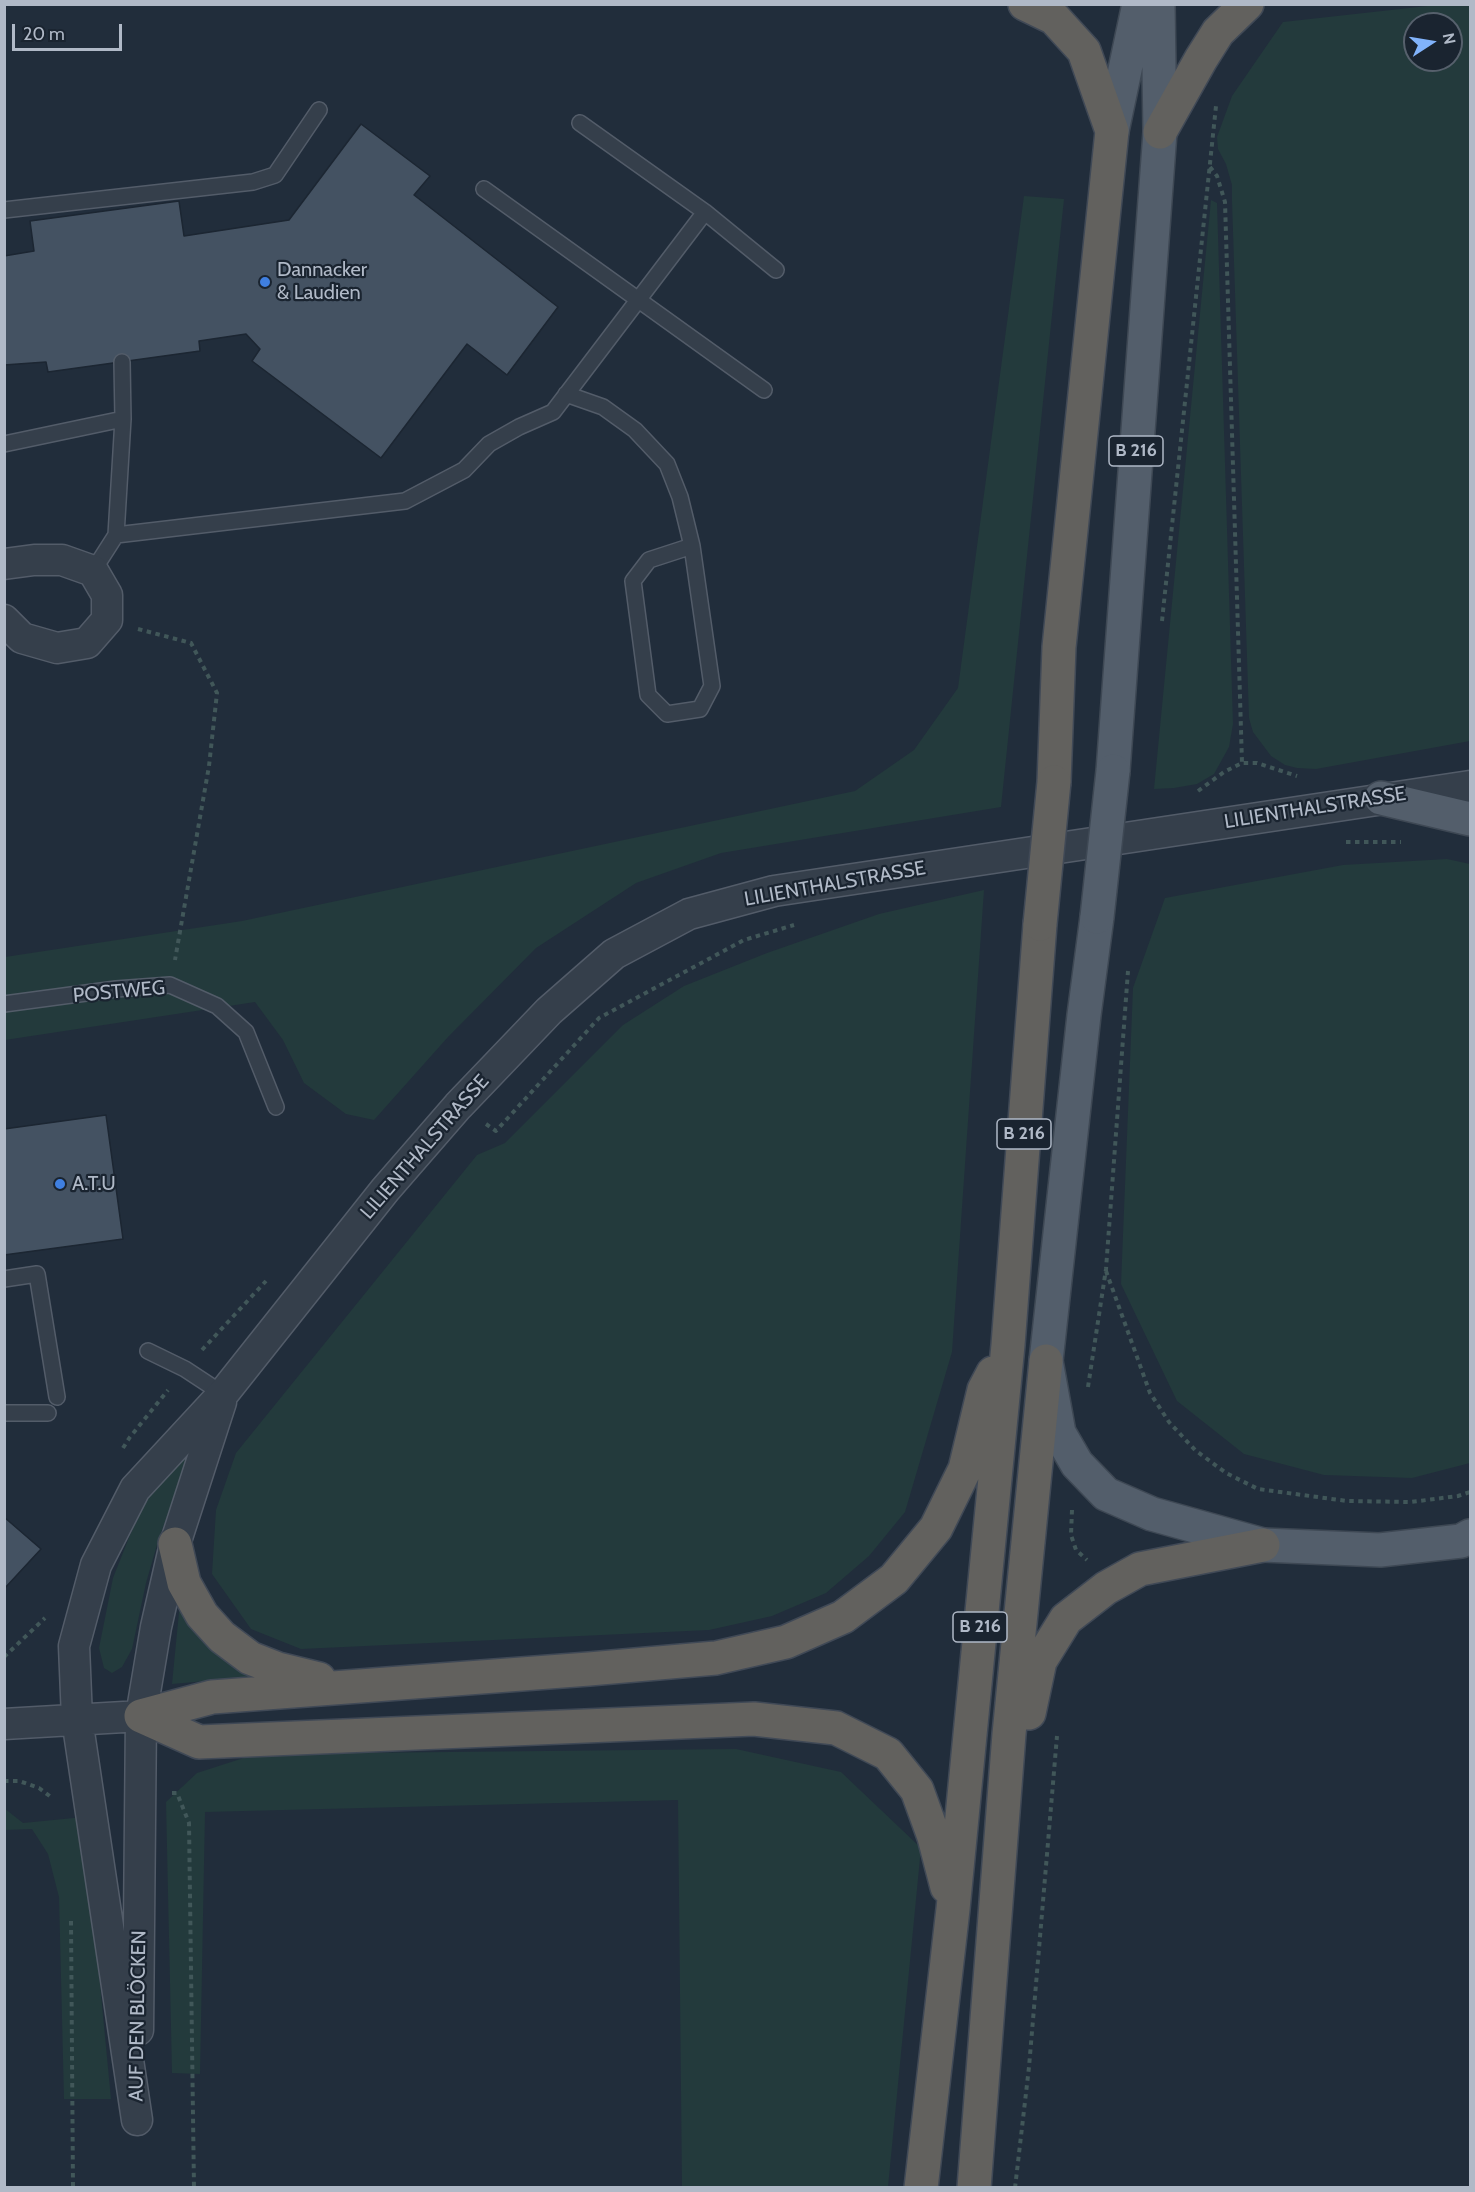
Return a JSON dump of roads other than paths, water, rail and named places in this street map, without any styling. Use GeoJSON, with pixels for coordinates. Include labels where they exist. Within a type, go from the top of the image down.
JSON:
{"type":"FeatureCollection","features":[{"type":"Feature","properties":{"kind":"highway"},"geometry":{"type":"LineString","coordinates":[[1025,4],[1054,18],[1084,51],[1112,130]]}},
{"type":"Feature","properties":{"kind":"highway"},"geometry":{"type":"LineString","coordinates":[[1160,132],[1218,32],[1247,4]]}},
{"type":"Feature","properties":{"kind":"highway","name":"B 216"},"geometry":{"type":"LineString","coordinates":[[921,2187],[953,1909],[1008,1345],[1040,924],[1054,782],[1059,647],[1112,130]]}},
{"type":"Feature","properties":{"kind":"highway"},"geometry":{"type":"LineString","coordinates":[[141,1716],[212,1697],[716,1658],[786,1642],[843,1617],[894,1579],[936,1528],[965,1469],[984,1390],[1008,1345]]}},
{"type":"Feature","properties":{"kind":"highway","name":"B 216"},"geometry":{"type":"LineString","coordinates":[[974,2187],[1005,1779],[1046,1361]]}},
{"type":"Feature","properties":{"kind":"highway"},"geometry":{"type":"LineString","coordinates":[[175,1544],[184,1583],[202,1615],[222,1636],[250,1658],[278,1669],[310,1675],[338,1687]]}},
{"type":"Feature","properties":{"kind":"highway"},"geometry":{"type":"LineString","coordinates":[[1005,1779],[1021,1749],[1041,1662],[1066,1619],[1106,1588],[1140,1569],[1263,1545]]}},
{"type":"Feature","properties":{"kind":"highway"},"geometry":{"type":"LineString","coordinates":[[141,1716],[199,1742],[754,1719],[836,1728],[888,1754],[917,1790],[934,1837],[953,1909]]}},
{"type":"Feature","properties":{"kind":"main road","name":"B 216"},"geometry":{"type":"LineString","coordinates":[[1112,130],[1138,4]]}},
{"type":"Feature","properties":{"kind":"main road","name":"B 216"},"geometry":{"type":"LineString","coordinates":[[1046,1361],[1113,771],[1160,132],[1158,4]]}},
{"type":"Feature","properties":{"kind":"main road"},"geometry":{"type":"LineString","coordinates":[[1381,798],[1470,819]]}},
{"type":"Feature","properties":{"kind":"main road"},"geometry":{"type":"LineString","coordinates":[[1046,1361],[1059,1433],[1077,1464],[1106,1494],[1152,1514],[1263,1545],[1380,1550],[1461,1540],[1470,1536]]}},
{"type":"Feature","properties":{"kind":"street"},"geometry":{"type":"LineString","coordinates":[[4,564],[34,560],[62,560],[93,571],[107,595],[107,620],[87,643],[57,648],[22,638],[4,620]]}},
{"type":"Feature","properties":{"kind":"street","name":"LILIENTHALSTRASSE"},"geometry":{"type":"LineString","coordinates":[[77,1719],[74,1646],[96,1565],[135,1489],[223,1394],[385,1190],[458,1106],[549,1011],[614,954],[689,914],[774,891],[1470,786]]}},
{"type":"Feature","properties":{"kind":"street","name":"LILIENTHALSTRASSE"},"geometry":{"type":"LineString","coordinates":[[141,1716],[156,1627],[175,1544],[223,1394]]}},
{"type":"Feature","properties":{"kind":"street"},"geometry":{"type":"LineString","coordinates":[[4,1724],[141,1716]]}},
{"type":"Feature","properties":{"kind":"street","name":"AUF DEN BLÖCKEN"},"geometry":{"type":"LineString","coordinates":[[77,1719],[137,2120],[141,1716]]}},
{"type":"Feature","properties":{"kind":"lane"},"geometry":{"type":"LineString","coordinates":[[4,210],[253,182],[275,175],[319,110]]}},
{"type":"Feature","properties":{"kind":"lane"},"geometry":{"type":"LineString","coordinates":[[580,123],[705,212],[776,270]]}},
{"type":"Feature","properties":{"kind":"lane"},"geometry":{"type":"LineString","coordinates":[[484,189],[764,390]]}},
{"type":"Feature","properties":{"kind":"lane"},"geometry":{"type":"LineString","coordinates":[[116,535],[405,501],[464,470],[489,444],[553,412],[705,212]]}},
{"type":"Feature","properties":{"kind":"lane"},"geometry":{"type":"LineString","coordinates":[[93,571],[116,535],[123,419],[122,362]]}},
{"type":"Feature","properties":{"kind":"lane"},"geometry":{"type":"LineString","coordinates":[[566,394],[603,407],[636,429],[667,464],[680,497],[692,546],[712,686],[700,709],[667,714],[648,695],[633,581],[649,560],[692,546]]}},
{"type":"Feature","properties":{"kind":"lane"},"geometry":{"type":"LineString","coordinates":[[4,444],[123,419]]}},
{"type":"Feature","properties":{"kind":"lane","name":"POSTWEG"},"geometry":{"type":"LineString","coordinates":[[4,1004],[116,989],[170,985],[217,1006],[246,1032],[276,1107]]}},
{"type":"Feature","properties":{"kind":"lane"},"geometry":{"type":"LineString","coordinates":[[4,1279],[38,1274],[57,1397]]}},
{"type":"Feature","properties":{"kind":"lane"},"geometry":{"type":"LineString","coordinates":[[148,1351],[185,1369],[223,1394]]}},
{"type":"Feature","properties":{"kind":"lane"},"geometry":{"type":"LineString","coordinates":[[4,1413],[48,1413]]}},
{"type":"Feature","properties":{"kind":"place","name":"Dannacker & Laudien"},"geometry":{"type":"Point","coordinates":[265,282]}},
{"type":"Feature","properties":{"kind":"place","name":"A.T.U"},"geometry":{"type":"Point","coordinates":[60,1184]}}]}
